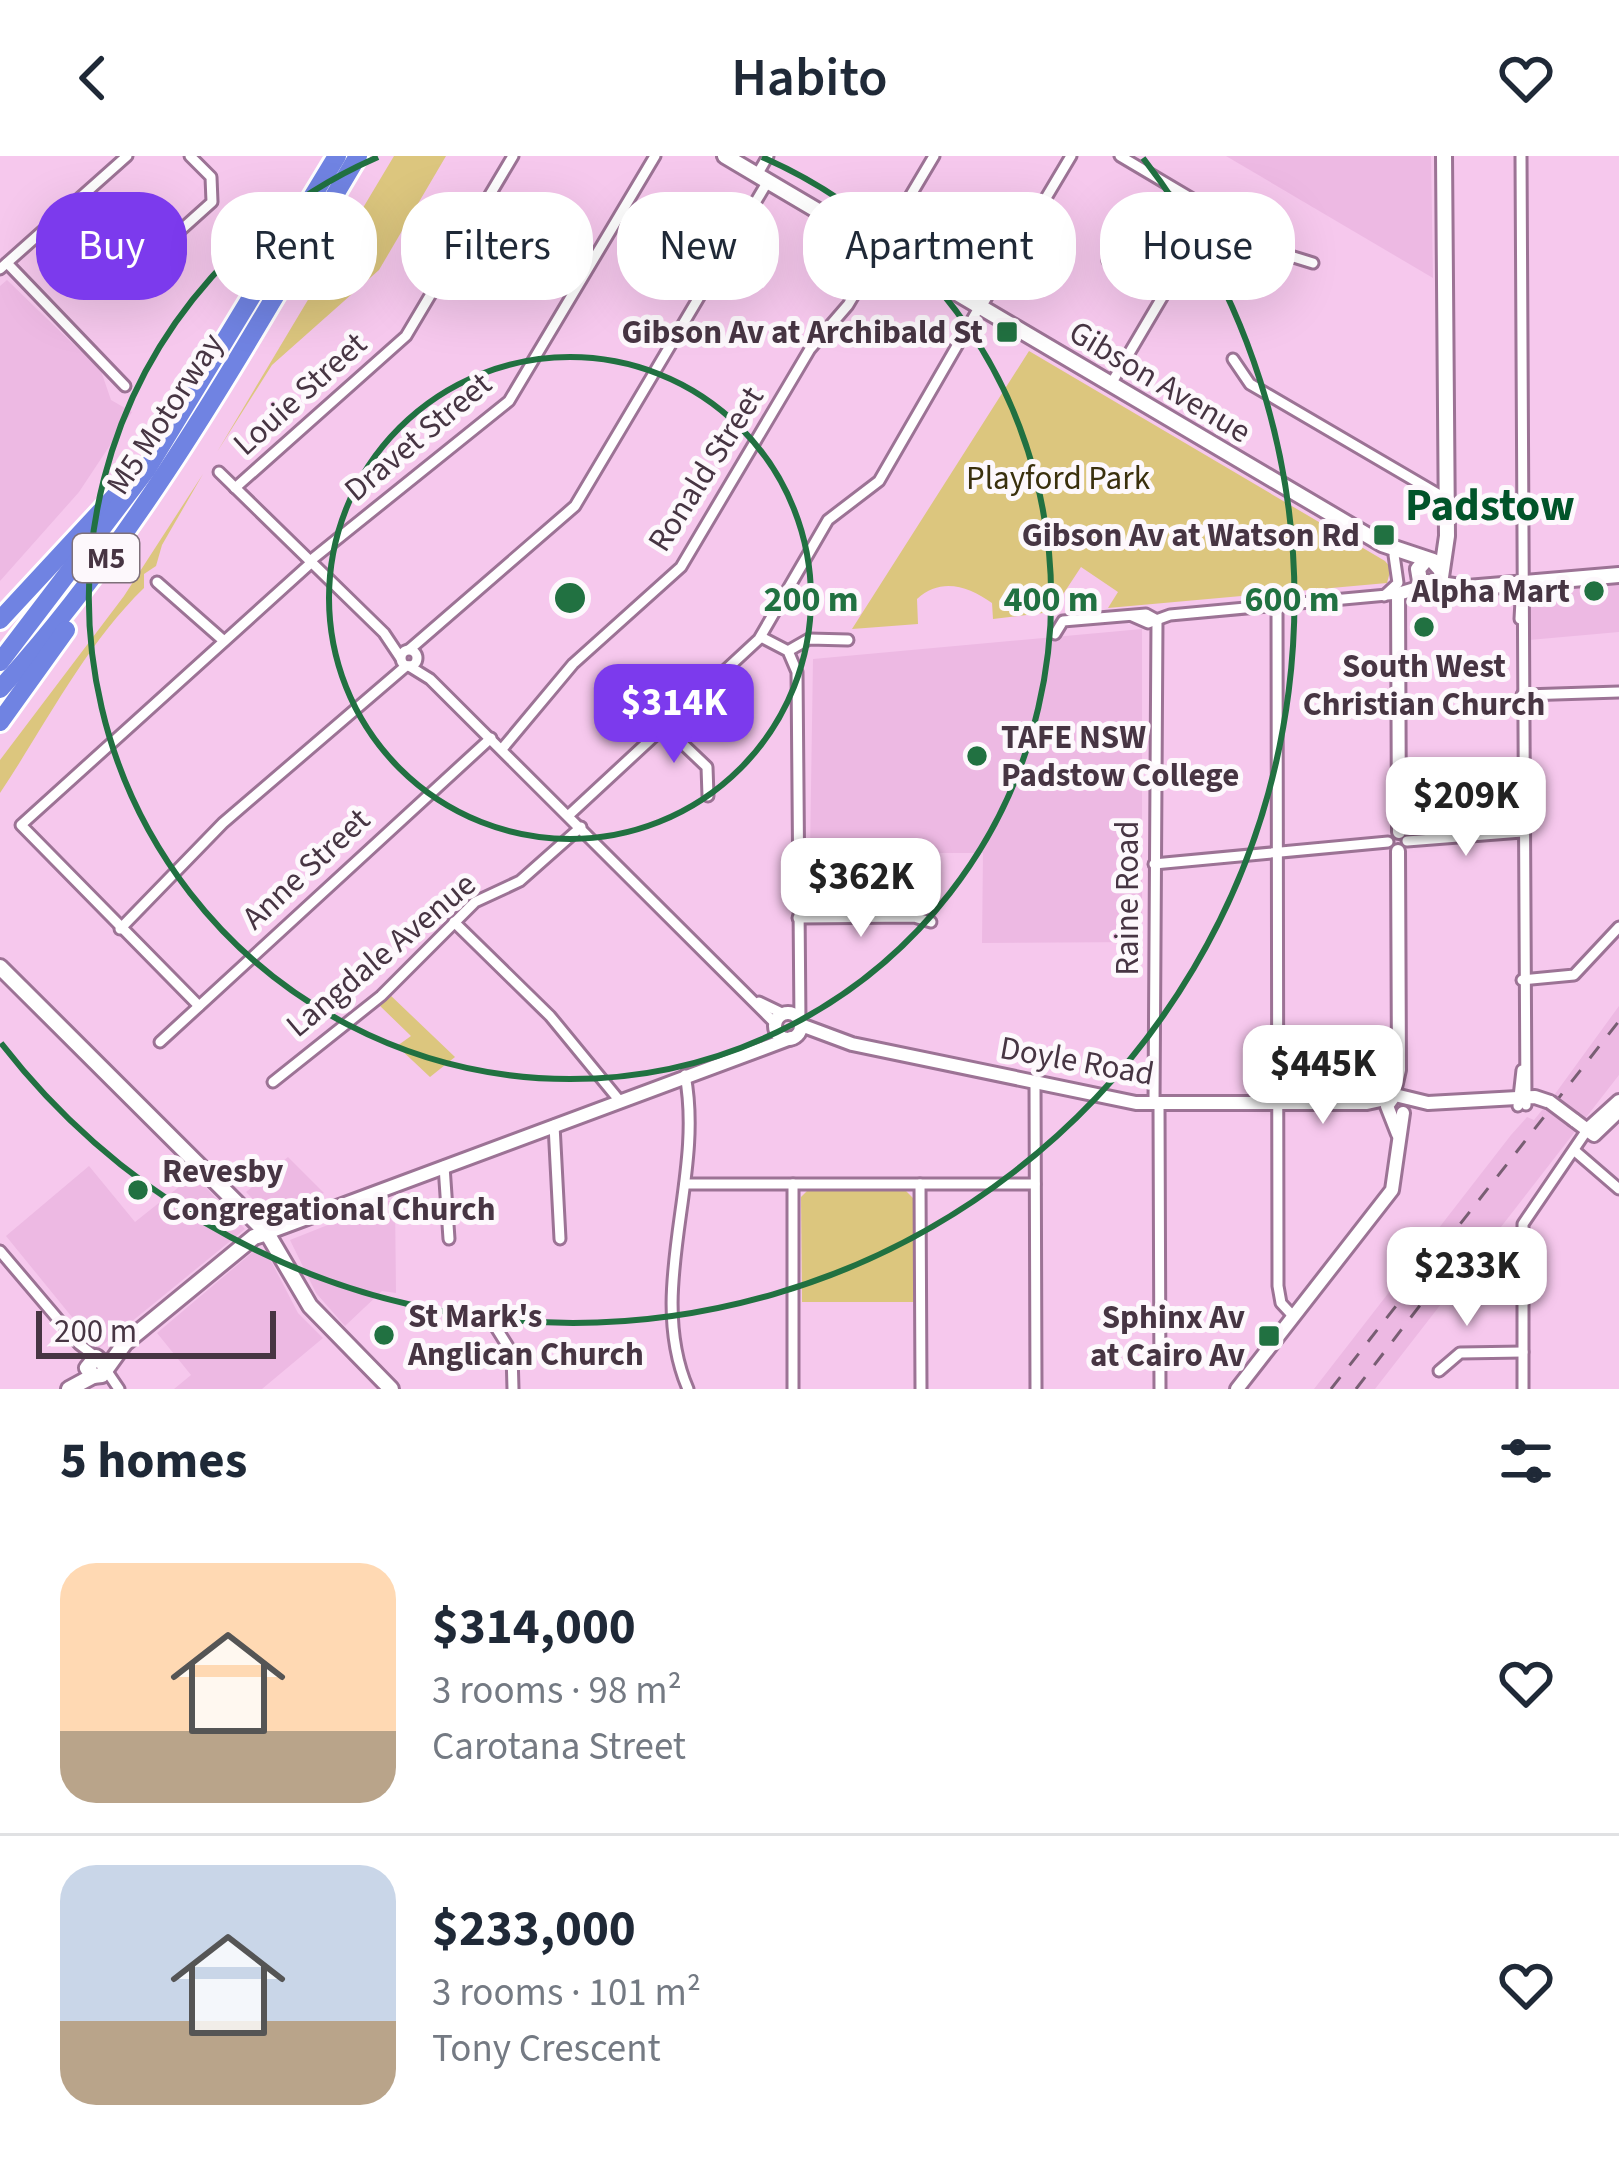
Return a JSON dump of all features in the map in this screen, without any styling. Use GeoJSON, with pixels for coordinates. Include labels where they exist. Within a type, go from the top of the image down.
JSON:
{"type":"FeatureCollection","features":[{"type":"Feature","properties":{"kind":"highway","name":"M5 Motorway"},"geometry":{"type":"LineString","coordinates":[[0,662],[105,529],[179,422],[337,156]]}},
{"type":"Feature","properties":{"kind":"highway","name":"M5 Motorway"},"geometry":{"type":"LineString","coordinates":[[0,689],[69,609],[176,460],[358,156]]}},
{"type":"Feature","properties":{"kind":"highway"},"geometry":{"type":"LineString","coordinates":[[0,620],[59,562],[179,422]]}},
{"type":"Feature","properties":{"kind":"highway"},"geometry":{"type":"LineString","coordinates":[[0,722],[80,611],[176,460]]}},
{"type":"Feature","properties":{"kind":"main road","name":"Gibson Avenue"},"geometry":{"type":"LineString","coordinates":[[725,156],[803,202]]}},
{"type":"Feature","properties":{"kind":"main road"},"geometry":{"type":"LineString","coordinates":[[1429,573],[1448,536],[1444,156]]}},
{"type":"Feature","properties":{"kind":"main road","name":"Gibson Avenue"},"geometry":{"type":"LineString","coordinates":[[969,300],[1429,573],[1467,588],[1522,583]]}},
{"type":"Feature","properties":{"kind":"main road"},"geometry":{"type":"LineString","coordinates":[[1522,583],[1619,574]]}},
{"type":"Feature","properties":{"kind":"main road"},"geometry":{"type":"LineString","coordinates":[[2,971],[267,1232],[310,1306],[391,1389]]}},
{"type":"Feature","properties":{"kind":"main road"},"geometry":{"type":"LineString","coordinates":[[72,1387],[254,1237],[267,1232]]}},
{"type":"Feature","properties":{"kind":"street"},"geometry":{"type":"LineString","coordinates":[[103,156],[115,166]]}},
{"type":"Feature","properties":{"kind":"street"},"geometry":{"type":"LineString","coordinates":[[125,386],[3,266],[127,156]]}},
{"type":"Feature","properties":{"kind":"street"},"geometry":{"type":"LineString","coordinates":[[187,224],[212,202],[211,177],[190,156]]}},
{"type":"Feature","properties":{"kind":"street","name":"Louie Street"},"geometry":{"type":"LineString","coordinates":[[235,488],[406,335],[513,156]]}},
{"type":"Feature","properties":{"kind":"street","name":"Dravet Street"},"geometry":{"type":"LineString","coordinates":[[120,929],[21,825],[311,562],[509,401],[655,156]]}},
{"type":"Feature","properties":{"kind":"street"},"geometry":{"type":"LineString","coordinates":[[199,1006],[120,929],[223,823],[575,506],[763,178],[767,156]]}},
{"type":"Feature","properties":{"kind":"street","name":"Ronald Street"},"geometry":{"type":"LineString","coordinates":[[913,192],[934,156]]}},
{"type":"Feature","properties":{"kind":"street"},"geometry":{"type":"LineString","coordinates":[[569,815],[760,637],[830,517],[879,481],[1071,156]]}},
{"type":"Feature","properties":{"kind":"street"},"geometry":{"type":"LineString","coordinates":[[1120,156],[1181,192]]}},
{"type":"Feature","properties":{"kind":"street"},"geometry":{"type":"LineString","coordinates":[[1521,156],[1522,1102]]}},
{"type":"Feature","properties":{"kind":"street"},"geometry":{"type":"LineString","coordinates":[[1295,257],[1313,263]]}},
{"type":"Feature","properties":{"kind":"street","name":"Ronald Street"},"geometry":{"type":"LineString","coordinates":[[502,749],[569,668],[681,568],[810,350],[850,300]]}},
{"type":"Feature","properties":{"kind":"street"},"geometry":{"type":"LineString","coordinates":[[1111,384],[1161,300]]}},
{"type":"Feature","properties":{"kind":"street"},"geometry":{"type":"LineString","coordinates":[[1233,359],[1250,383],[1448,500]]}},
{"type":"Feature","properties":{"kind":"street"},"geometry":{"type":"LineString","coordinates":[[219,472],[759,1002],[797,1030]]}},
{"type":"Feature","properties":{"kind":"street"},"geometry":{"type":"LineString","coordinates":[[1237,1389],[1392,1190],[1398,1174],[1398,841],[1391,595],[1398,583],[1388,549]]}},
{"type":"Feature","properties":{"kind":"street"},"geometry":{"type":"LineString","coordinates":[[1055,634],[1063,621],[1152,615],[1157,620],[1391,595],[1429,573]]}},
{"type":"Feature","properties":{"kind":"street"},"geometry":{"type":"LineString","coordinates":[[157,582],[224,640]]}},
{"type":"Feature","properties":{"kind":"street"},"geometry":{"type":"LineString","coordinates":[[1277,605],[1279,1290],[1296,1313]]}},
{"type":"Feature","properties":{"kind":"street","name":"Raine Road"},"geometry":{"type":"LineString","coordinates":[[1157,620],[1154,864],[1160,1389]]}},
{"type":"Feature","properties":{"kind":"street"},"geometry":{"type":"LineString","coordinates":[[760,637],[788,651],[797,677],[797,1030]]}},
{"type":"Feature","properties":{"kind":"street"},"geometry":{"type":"LineString","coordinates":[[788,651],[808,639],[848,640]]}},
{"type":"Feature","properties":{"kind":"street"},"geometry":{"type":"LineString","coordinates":[[1522,695],[1619,692]]}},
{"type":"Feature","properties":{"kind":"street"},"geometry":{"type":"LineString","coordinates":[[665,727],[707,767],[708,796]]}},
{"type":"Feature","properties":{"kind":"street","name":"Anne Street"},"geometry":{"type":"LineString","coordinates":[[160,1042],[491,739]]}},
{"type":"Feature","properties":{"kind":"street","name":"Langdale Avenue"},"geometry":{"type":"LineString","coordinates":[[273,1082],[385,992],[481,898],[520,881],[581,827]]}},
{"type":"Feature","properties":{"kind":"street"},"geometry":{"type":"LineString","coordinates":[[1154,864],[1522,832]]}},
{"type":"Feature","properties":{"kind":"street"},"geometry":{"type":"LineString","coordinates":[[798,918],[914,917],[931,922]]}},
{"type":"Feature","properties":{"kind":"street"},"geometry":{"type":"LineString","coordinates":[[454,922],[550,1016],[619,1100]]}},
{"type":"Feature","properties":{"kind":"street"},"geometry":{"type":"LineString","coordinates":[[1522,980],[1574,975],[1619,927]]}},
{"type":"Feature","properties":{"kind":"street"},"geometry":{"type":"LineString","coordinates":[[752,1050],[781,1020],[797,992]]}},
{"type":"Feature","properties":{"kind":"street"},"geometry":{"type":"LineString","coordinates":[[781,1020],[781,1037],[797,1030]]}},
{"type":"Feature","properties":{"kind":"street"},"geometry":{"type":"LineString","coordinates":[[267,1232],[797,1030]]}},
{"type":"Feature","properties":{"kind":"street","name":"Doyle Road"},"geometry":{"type":"LineString","coordinates":[[797,1030],[1157,1104],[1550,1102],[1591,1133]]}},
{"type":"Feature","properties":{"kind":"street"},"geometry":{"type":"LineString","coordinates":[[685,1076],[685,1184],[675,1230],[675,1345],[688,1389]]}},
{"type":"Feature","properties":{"kind":"street"},"geometry":{"type":"LineString","coordinates":[[1035,1082],[1036,1389]]}},
{"type":"Feature","properties":{"kind":"street"},"geometry":{"type":"LineString","coordinates":[[1523,1389],[1523,1224],[1575,1151],[1619,1101]]}},
{"type":"Feature","properties":{"kind":"street"},"geometry":{"type":"LineString","coordinates":[[1591,1133],[1619,1111]]}},
{"type":"Feature","properties":{"kind":"street"},"geometry":{"type":"LineString","coordinates":[[554,1125],[560,1239]]}},
{"type":"Feature","properties":{"kind":"street"},"geometry":{"type":"LineString","coordinates":[[1575,1151],[1619,1189]]}},
{"type":"Feature","properties":{"kind":"street"},"geometry":{"type":"LineString","coordinates":[[444,1166],[449,1239]]}},
{"type":"Feature","properties":{"kind":"street"},"geometry":{"type":"LineString","coordinates":[[685,1184],[1036,1184]]}},
{"type":"Feature","properties":{"kind":"street"},"geometry":{"type":"LineString","coordinates":[[793,1184],[794,1389]]}},
{"type":"Feature","properties":{"kind":"street"},"geometry":{"type":"LineString","coordinates":[[920,1184],[921,1389]]}},
{"type":"Feature","properties":{"kind":"street"},"geometry":{"type":"LineString","coordinates":[[0,1251],[116,1389]]}},
{"type":"Feature","properties":{"kind":"street"},"geometry":{"type":"LineString","coordinates":[[492,1321],[512,1353],[513,1389]]}},
{"type":"Feature","properties":{"kind":"street"},"geometry":{"type":"LineString","coordinates":[[1439,1371],[1460,1353],[1523,1352]]}},
{"type":"Feature","properties":{"kind":"shaded area"},"geometry":{"type":"Polygon","coordinates":[[[1226,156],[1431,156],[1433,278],[1295,197],[1295,192],[1287,192],[1226,156]]]}},
{"type":"Feature","properties":{"kind":"shaded area"},"geometry":{"type":"Polygon","coordinates":[[[7,280],[101,371],[111,400],[132,412],[79,492],[0,581],[0,286],[7,280]]]}},
{"type":"Feature","properties":{"kind":"shaded area"},"geometry":{"type":"Polygon","coordinates":[[[1619,583],[1619,632],[1529,640],[1530,591],[1619,583]]]}},
{"type":"Feature","properties":{"kind":"shaded area","name":"TAFE NSW Padstow College"},"geometry":{"type":"Polygon","coordinates":[[[1142,629],[1142,942],[982,943],[983,853],[810,853],[813,659],[1142,629]]]}},
{"type":"Feature","properties":{"kind":"shaded area"},"geometry":{"type":"Polygon","coordinates":[[[1619,1006],[1619,1075],[1375,1389],[1314,1389],[1511,1135],[1527,1117],[1534,1120],[1555,1094],[1619,1006]]]}},
{"type":"Feature","properties":{"kind":"shaded area"},"geometry":{"type":"Polygon","coordinates":[[[288,1157],[324,1193],[268,1215],[246,1192],[288,1157]]]}},
{"type":"Feature","properties":{"kind":"shaded area"},"geometry":{"type":"Polygon","coordinates":[[[89,1166],[135,1222],[194,1175],[245,1229],[98,1349],[6,1236],[89,1166]]]}},
{"type":"Feature","properties":{"kind":"shaded area"},"geometry":{"type":"Polygon","coordinates":[[[395,1201],[396,1293],[382,1291],[345,1326],[316,1293],[290,1240],[395,1201]]]}},
{"type":"Feature","properties":{"kind":"shaded area"},"geometry":{"type":"Polygon","coordinates":[[[255,1250],[271,1261],[298,1313],[323,1338],[262,1389],[174,1389],[191,1375],[157,1333],[255,1250]]]}},
{"type":"Feature","properties":{"kind":"green space"},"geometry":{"type":"Polygon","coordinates":[[[394,156],[446,156],[425,192],[401,192],[401,233],[377,272],[377,192],[372,192],[394,156]]]}},
{"type":"Feature","properties":{"kind":"green space"},"geometry":{"type":"Polygon","coordinates":[[[308,300],[345,300],[272,365],[217,452],[308,300]]]}},
{"type":"Feature","properties":{"kind":"green space","name":"Playford Park"},"geometry":{"type":"Polygon","coordinates":[[[1029,351],[1385,561],[1391,568],[1387,583],[1108,608],[1118,592],[1081,567],[1056,605],[1060,611],[993,619],[992,603],[964,588],[945,586],[917,599],[918,624],[852,629],[1029,351]]]}},
{"type":"Feature","properties":{"kind":"green space"},"geometry":{"type":"Polygon","coordinates":[[[203,474],[162,545],[156,566],[144,574],[144,588],[84,661],[0,793],[0,760],[124,596],[203,474]]]}},
{"type":"Feature","properties":{"kind":"green space"},"geometry":{"type":"Polygon","coordinates":[[[388,993],[455,1057],[430,1077],[397,1046],[411,1036],[377,1003],[388,993]]]}},
{"type":"Feature","properties":{"kind":"green space"},"geometry":{"type":"Polygon","coordinates":[[[905,1190],[914,1199],[914,1302],[802,1302],[801,1197],[807,1191],[905,1190]]]}},
{"type":"Feature","properties":{"kind":"railway"},"geometry":{"type":"LineString","coordinates":[[1331,1389],[1619,1021]]}},
{"type":"Feature","properties":{"kind":"railway"},"geometry":{"type":"LineString","coordinates":[[1356,1389],[1483,1223]]}},
{"type":"Feature","properties":{"kind":"place","name":"Gibson Av at Archibald St"},"geometry":{"type":"Point","coordinates":[1007,332]}},
{"type":"Feature","properties":{"kind":"place","name":"Gibson Av at Watson Rd"},"geometry":{"type":"Point","coordinates":[1384,535]}},
{"type":"Feature","properties":{"kind":"place","name":"Alpha Mart"},"geometry":{"type":"Point","coordinates":[1594,591]}},
{"type":"Feature","properties":{"kind":"place","name":"South West Christian Church"},"geometry":{"type":"Point","coordinates":[1424,627]}},
{"type":"Feature","properties":{"kind":"place","name":"TAFE NSW Padstow College"},"geometry":{"type":"Point","coordinates":[977,756]}},
{"type":"Feature","properties":{"kind":"place","name":"Revesby Congregational Church"},"geometry":{"type":"Point","coordinates":[138,1190]}},
{"type":"Feature","properties":{"kind":"place","name":"St Mark's Anglican Church"},"geometry":{"type":"Point","coordinates":[384,1335]}},
{"type":"Feature","properties":{"kind":"place","name":"Sphinx Av at Cairo Av"},"geometry":{"type":"Point","coordinates":[1269,1336]}},
{"type":"Feature","properties":{"kind":"district","name":"Padstow"},"geometry":{"type":"Point","coordinates":[1490,506]}}]}
